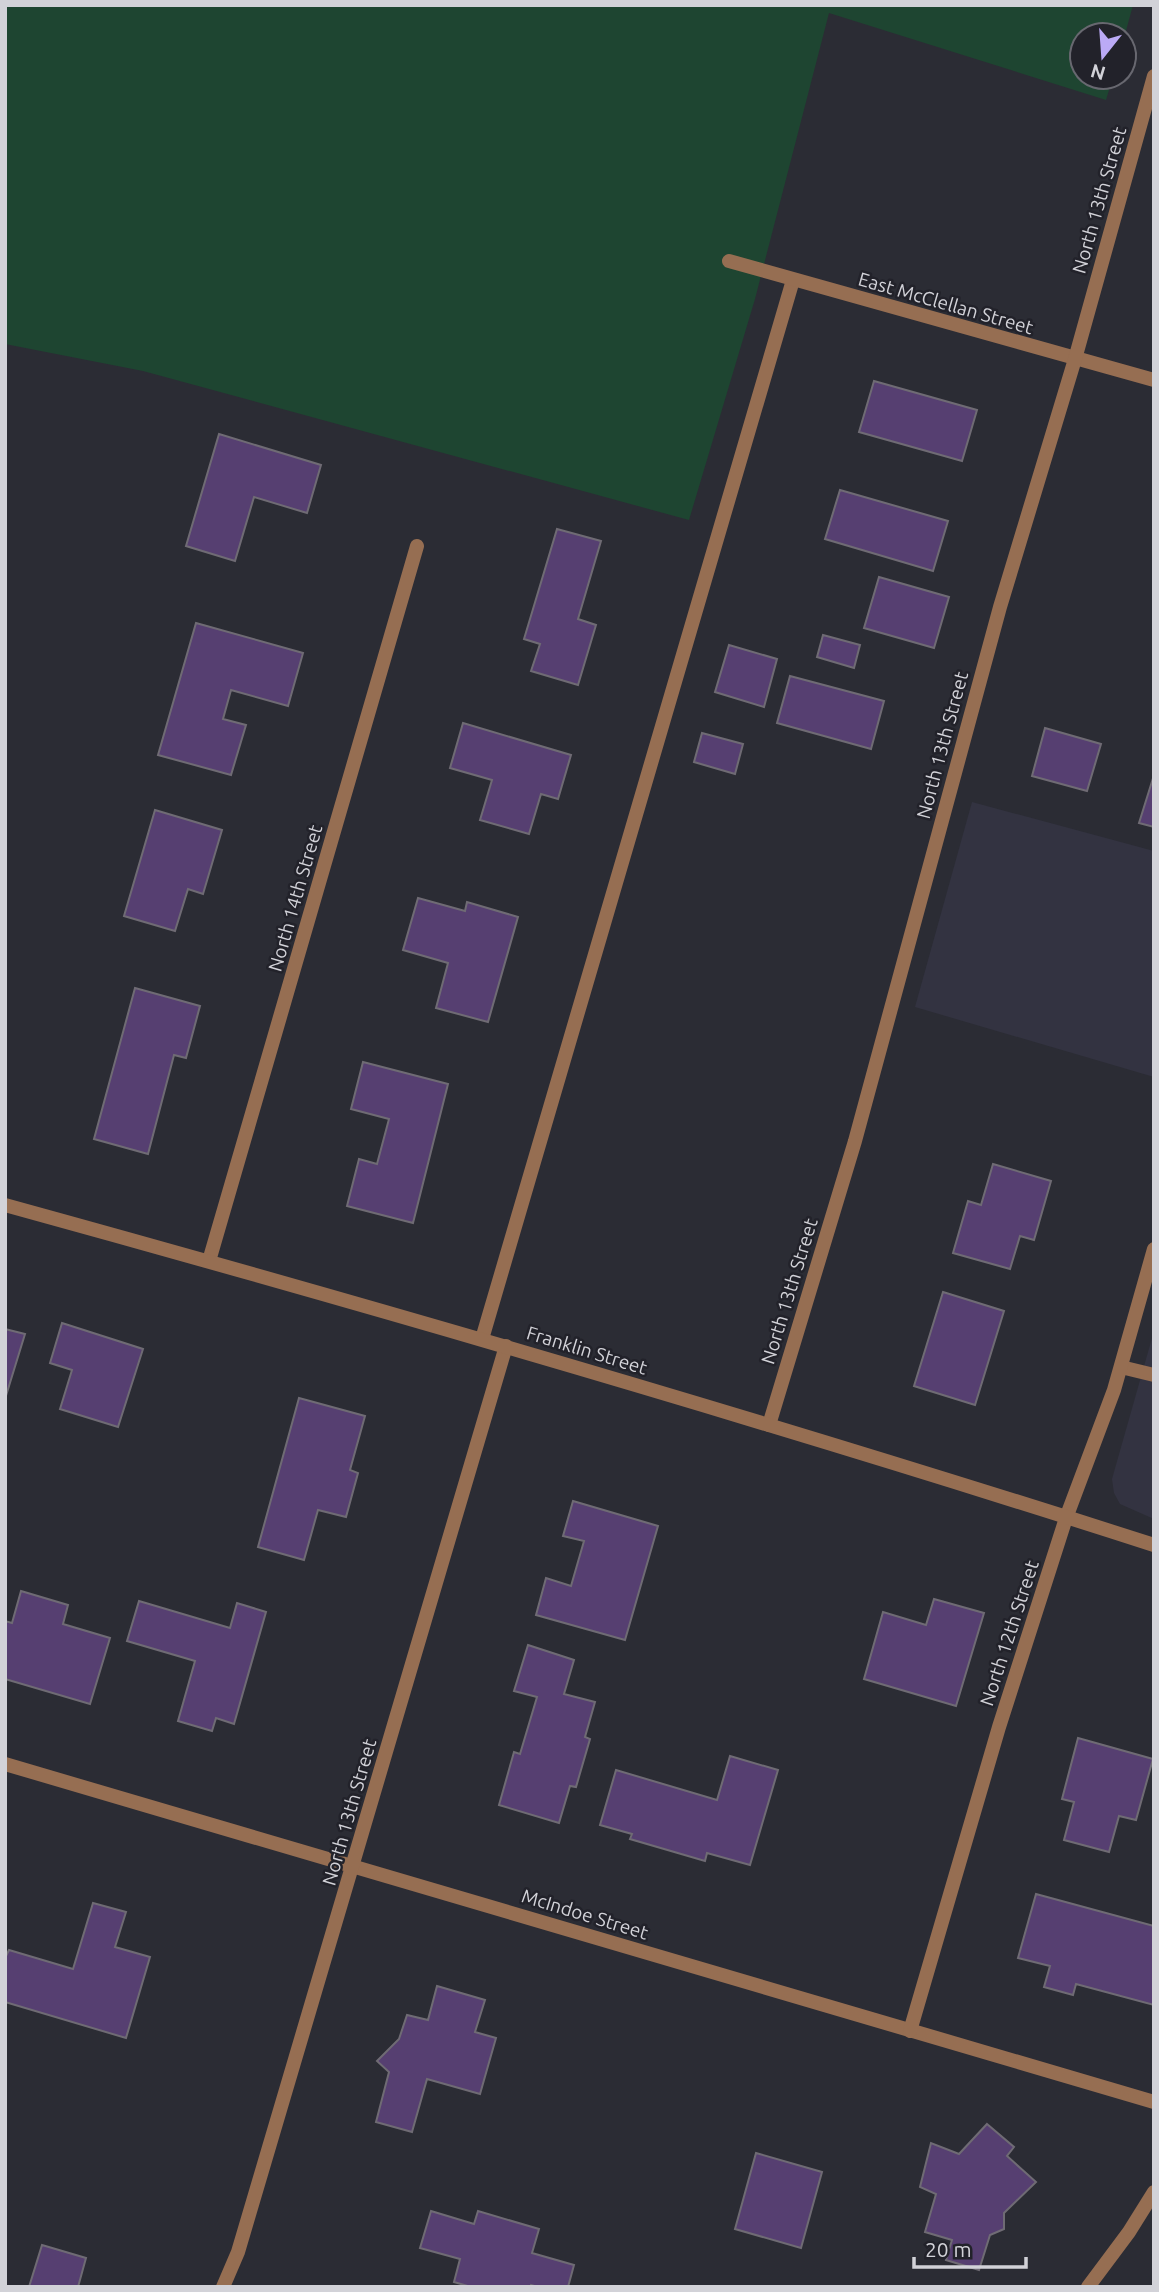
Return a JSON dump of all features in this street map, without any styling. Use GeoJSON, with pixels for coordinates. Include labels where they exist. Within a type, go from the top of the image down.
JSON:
{"type":"FeatureCollection","features":[{"type":"Feature","properties":{"kind":"street","name":"North 13th Street"},"geometry":{"type":"LineString","coordinates":[[769,1425],[855,1141],[1000,607],[1075,359],[1154,76]]}},
{"type":"Feature","properties":{"kind":"street","name":"East McClellan Street"},"geometry":{"type":"LineString","coordinates":[[729,261],[1154,380]]}},
{"type":"Feature","properties":{"kind":"street"},"geometry":{"type":"LineString","coordinates":[[482,1339],[793,280]]}},
{"type":"Feature","properties":{"kind":"street","name":"North 14th Street"},"geometry":{"type":"LineString","coordinates":[[209,1261],[417,546]]}},
{"type":"Feature","properties":{"kind":"street","name":"Franklin Street"},"geometry":{"type":"LineString","coordinates":[[5,1205],[506,1346],[1154,1545]]}},
{"type":"Feature","properties":{"kind":"street","name":"North 12th Street"},"geometry":{"type":"LineString","coordinates":[[911,2031],[999,1727],[1066,1518],[1121,1367],[1154,1250]]}},
{"type":"Feature","properties":{"kind":"street","name":"North 13th Street"},"geometry":{"type":"LineString","coordinates":[[223,2287],[239,2252],[506,1346]]}},
{"type":"Feature","properties":{"kind":"street"},"geometry":{"type":"LineString","coordinates":[[1121,1367],[1154,1375]]}},
{"type":"Feature","properties":{"kind":"street","name":"McIndoe Street"},"geometry":{"type":"LineString","coordinates":[[5,1764],[1154,2102]]}},
{"type":"Feature","properties":{"kind":"street"},"geometry":{"type":"LineString","coordinates":[[1088,2287],[1129,2232],[1154,2192]]}},
{"type":"Feature","properties":{"kind":"shaded area"},"geometry":{"type":"Polygon","coordinates":[[[972,802],[1154,851],[1154,1077],[915,1007],[972,802]]]}},
{"type":"Feature","properties":{"kind":"shaded area"},"geometry":{"type":"Polygon","coordinates":[[[1154,1331],[1154,1519],[1120,1504],[1114,1493],[1112,1479],[1154,1331]]]}},
{"type":"Feature","properties":{"kind":"green space"},"geometry":{"type":"Polygon","coordinates":[[[5,5],[1133,5],[1129,21],[1068,21],[1068,88],[829,13],[755,299],[689,520],[143,371],[5,344],[5,5]]]}},
{"type":"Feature","properties":{"kind":"green space"},"geometry":{"type":"Polygon","coordinates":[[[1077,91],[1109,91],[1106,100],[1077,91]]]}},
{"type":"Feature","properties":{"kind":"building"},"geometry":{"type":"Polygon","coordinates":[[[874,381],[977,410],[962,461],[859,432],[874,381]]]}},
{"type":"Feature","properties":{"kind":"building"},"geometry":{"type":"Polygon","coordinates":[[[219,434],[321,465],[307,513],[254,497],[235,561],[186,546],[219,434]]]}},
{"type":"Feature","properties":{"kind":"building"},"geometry":{"type":"Polygon","coordinates":[[[840,490],[948,521],[933,571],[825,539],[840,490]]]}},
{"type":"Feature","properties":{"kind":"building"},"geometry":{"type":"Polygon","coordinates":[[[557,529],[601,541],[578,619],[596,625],[578,685],[531,671],[540,644],[524,639],[557,529]]]}},
{"type":"Feature","properties":{"kind":"building"},"geometry":{"type":"Polygon","coordinates":[[[879,577],[949,597],[934,648],[864,628],[879,577]]]}},
{"type":"Feature","properties":{"kind":"building"},"geometry":{"type":"Polygon","coordinates":[[[196,623],[303,653],[288,706],[231,690],[223,719],[246,725],[231,775],[158,755],[196,623]]]}},
{"type":"Feature","properties":{"kind":"building"},"geometry":{"type":"Polygon","coordinates":[[[823,635],[860,645],[854,668],[817,657],[823,635]]]}},
{"type":"Feature","properties":{"kind":"building"},"geometry":{"type":"Polygon","coordinates":[[[729,645],[777,659],[764,707],[715,692],[729,645]]]}},
{"type":"Feature","properties":{"kind":"building"},"geometry":{"type":"Polygon","coordinates":[[[790,676],[884,701],[871,749],[777,723],[790,676]]]}},
{"type":"Feature","properties":{"kind":"building"},"geometry":{"type":"Polygon","coordinates":[[[463,723],[571,755],[558,799],[541,794],[529,834],[480,820],[492,780],[450,768],[463,723]]]}},
{"type":"Feature","properties":{"kind":"building"},"geometry":{"type":"Polygon","coordinates":[[[1045,728],[1101,744],[1087,791],[1032,776],[1045,728]]]}},
{"type":"Feature","properties":{"kind":"building"},"geometry":{"type":"Polygon","coordinates":[[[702,733],[743,744],[735,774],[694,762],[702,733]]]}},
{"type":"Feature","properties":{"kind":"building"},"geometry":{"type":"Polygon","coordinates":[[[1154,775],[1154,827],[1139,823],[1154,775]]]}},
{"type":"Feature","properties":{"kind":"building"},"geometry":{"type":"Polygon","coordinates":[[[155,810],[222,830],[203,894],[188,889],[175,931],[124,916],[155,810]]]}},
{"type":"Feature","properties":{"kind":"building"},"geometry":{"type":"Polygon","coordinates":[[[418,898],[465,911],[467,902],[518,917],[488,1022],[436,1008],[448,963],[403,950],[418,898]]]}},
{"type":"Feature","properties":{"kind":"building"},"geometry":{"type":"Polygon","coordinates":[[[135,988],[200,1006],[186,1058],[174,1055],[148,1154],[94,1139],[135,988]]]}},
{"type":"Feature","properties":{"kind":"building"},"geometry":{"type":"Polygon","coordinates":[[[363,1062],[448,1084],[413,1223],[347,1206],[359,1159],[377,1164],[389,1119],[351,1109],[363,1062]]]}},
{"type":"Feature","properties":{"kind":"building"},"geometry":{"type":"Polygon","coordinates":[[[993,1164],[1051,1181],[1034,1240],[1020,1236],[1010,1269],[953,1253],[968,1201],[981,1205],[993,1164]]]}},
{"type":"Feature","properties":{"kind":"building"},"geometry":{"type":"Polygon","coordinates":[[[943,1292],[1004,1311],[975,1405],[914,1386],[943,1292]]]}},
{"type":"Feature","properties":{"kind":"building"},"geometry":{"type":"Polygon","coordinates":[[[62,1323],[143,1349],[118,1427],[60,1409],[72,1370],[50,1363],[62,1323]]]}},
{"type":"Feature","properties":{"kind":"building"},"geometry":{"type":"Polygon","coordinates":[[[5,1329],[25,1334],[5,1399],[5,1329]]]}},
{"type":"Feature","properties":{"kind":"building"},"geometry":{"type":"Polygon","coordinates":[[[299,1398],[365,1416],[350,1470],[358,1473],[346,1517],[318,1510],[304,1560],[258,1547],[299,1398]]]}},
{"type":"Feature","properties":{"kind":"building"},"geometry":{"type":"Polygon","coordinates":[[[573,1501],[658,1526],[625,1640],[536,1615],[546,1578],[571,1586],[584,1541],[563,1536],[573,1501]]]}},
{"type":"Feature","properties":{"kind":"building"},"geometry":{"type":"Polygon","coordinates":[[[21,1591],[68,1605],[63,1624],[110,1638],[90,1704],[5,1679],[5,1621],[12,1623],[21,1591]]]}},
{"type":"Feature","properties":{"kind":"building"},"geometry":{"type":"Polygon","coordinates":[[[934,1599],[984,1613],[956,1706],[864,1679],[883,1612],[926,1625],[934,1599]]]}},
{"type":"Feature","properties":{"kind":"building"},"geometry":{"type":"Polygon","coordinates":[[[139,1601],[230,1628],[237,1603],[266,1612],[234,1724],[216,1718],[212,1731],[178,1721],[195,1661],[127,1641],[139,1601]]]}},
{"type":"Feature","properties":{"kind":"building"},"geometry":{"type":"Polygon","coordinates":[[[528,1645],[574,1660],[564,1694],[595,1702],[585,1737],[590,1739],[576,1787],[570,1786],[559,1823],[499,1805],[514,1752],[520,1754],[537,1697],[514,1691],[528,1645]]]}},
{"type":"Feature","properties":{"kind":"building"},"geometry":{"type":"Polygon","coordinates":[[[1078,1738],[1153,1759],[1136,1820],[1119,1816],[1109,1852],[1064,1840],[1074,1802],[1062,1799],[1078,1738]]]}},
{"type":"Feature","properties":{"kind":"building"},"geometry":{"type":"Polygon","coordinates":[[[730,1756],[778,1770],[750,1865],[707,1853],[705,1861],[630,1839],[632,1834],[600,1825],[616,1770],[717,1800],[730,1756]]]}},
{"type":"Feature","properties":{"kind":"building"},"geometry":{"type":"Polygon","coordinates":[[[1036,1894],[1154,1926],[1154,2005],[1076,1984],[1073,1995],[1044,1987],[1050,1966],[1018,1958],[1036,1894]]]}},
{"type":"Feature","properties":{"kind":"building"},"geometry":{"type":"Polygon","coordinates":[[[93,1903],[126,1912],[115,1947],[150,1957],[126,2038],[5,2002],[5,1958],[9,1950],[73,1969],[93,1903]]]}},
{"type":"Feature","properties":{"kind":"building"},"geometry":{"type":"Polygon","coordinates":[[[437,1986],[485,2000],[475,2032],[496,2038],[480,2094],[427,2079],[412,2132],[376,2122],[389,2072],[377,2061],[399,2039],[407,2015],[428,2020],[437,1986]]]}},
{"type":"Feature","properties":{"kind":"building"},"geometry":{"type":"Polygon","coordinates":[[[987,2124],[1014,2147],[1007,2156],[1036,2182],[1004,2213],[1004,2229],[990,2235],[979,2270],[946,2260],[952,2240],[925,2232],[936,2194],[920,2187],[931,2143],[959,2154],[987,2124]]]}},
{"type":"Feature","properties":{"kind":"building"},"geometry":{"type":"Polygon","coordinates":[[[756,2153],[822,2172],[801,2248],[735,2229],[756,2153]]]}},
{"type":"Feature","properties":{"kind":"building"},"geometry":{"type":"Polygon","coordinates":[[[431,2211],[474,2224],[478,2211],[539,2229],[532,2253],[574,2265],[568,2287],[471,2287],[454,2282],[460,2259],[420,2248],[431,2211]]]}},
{"type":"Feature","properties":{"kind":"building"},"geometry":{"type":"Polygon","coordinates":[[[42,2245],[86,2258],[78,2287],[29,2287],[42,2245]]]}}]}
